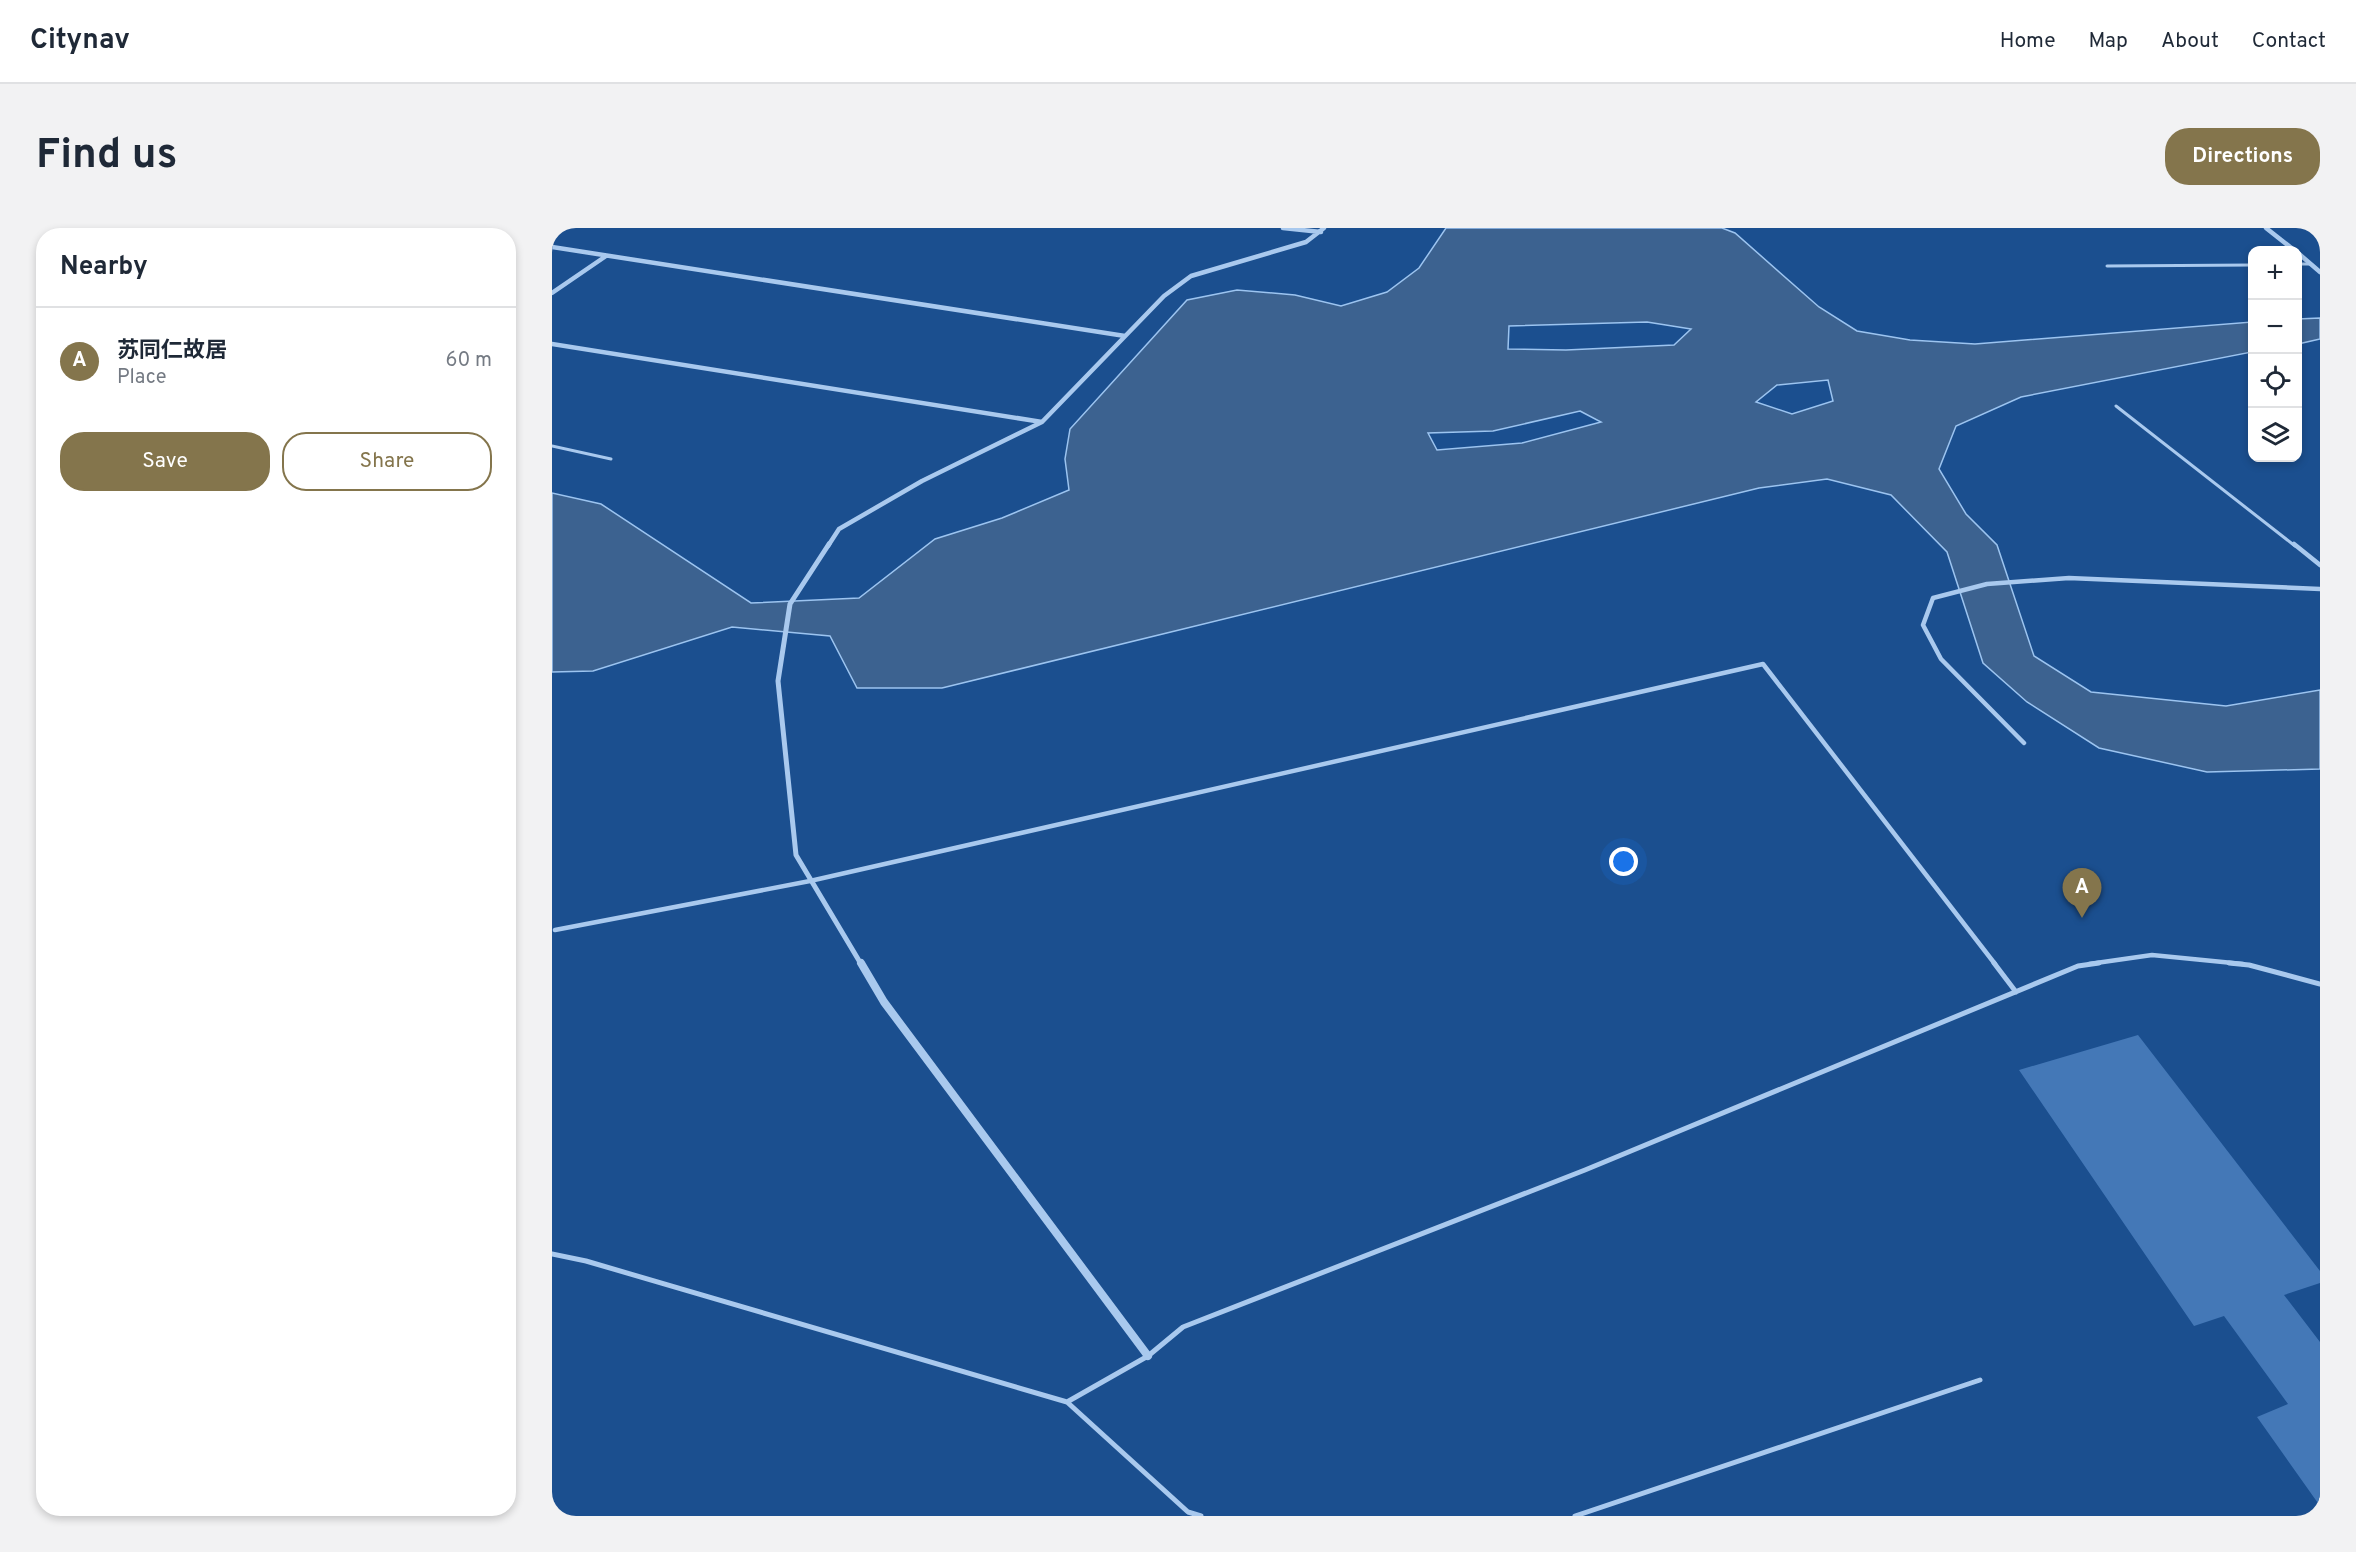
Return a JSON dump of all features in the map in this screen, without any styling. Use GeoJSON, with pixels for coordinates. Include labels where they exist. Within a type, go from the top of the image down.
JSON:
{"type":"FeatureCollection","features":[{"type":"Feature","properties":{"kind":"street"},"geometry":{"type":"LineString","coordinates":[[1283,228],[1322,230]]}},
{"type":"Feature","properties":{"kind":"street"},"geometry":{"type":"LineString","coordinates":[[2266,228],[2289,246]]}},
{"type":"Feature","properties":{"kind":"street"},"geometry":{"type":"LineString","coordinates":[[1148,1356],[884,1002],[810,881],[796,855],[778,681],[790,604],[839,529],[922,481],[1042,422],[1164,296],[1191,276],[1306,242],[1322,230]]}},
{"type":"Feature","properties":{"kind":"street"},"geometry":{"type":"LineString","coordinates":[[552,248],[1125,336]]}},
{"type":"Feature","properties":{"kind":"street"},"geometry":{"type":"LineString","coordinates":[[552,293],[606,256]]}},
{"type":"Feature","properties":{"kind":"street"},"geometry":{"type":"LineString","coordinates":[[2302,256],[2320,272]]}},
{"type":"Feature","properties":{"kind":"street"},"geometry":{"type":"LineString","coordinates":[[552,344],[1042,422]]}},
{"type":"Feature","properties":{"kind":"lane"},"geometry":{"type":"LineString","coordinates":[[2302,264],[2311,264]]}},
{"type":"Feature","properties":{"kind":"lane"},"geometry":{"type":"LineString","coordinates":[[2107,266],[2248,265]]}},
{"type":"Feature","properties":{"kind":"lane"},"geometry":{"type":"LineString","coordinates":[[2116,406],[2320,566]]}},
{"type":"Feature","properties":{"kind":"lane"},"geometry":{"type":"LineString","coordinates":[[552,446],[610,459]]}},
{"type":"Feature","properties":{"kind":"lane"},"geometry":{"type":"LineString","coordinates":[[2024,743],[1941,658],[1923,625],[1934,598],[1987,584],[2069,578],[2320,589]]}},
{"type":"Feature","properties":{"kind":"lane"},"geometry":{"type":"LineString","coordinates":[[555,930],[810,881],[1763,664],[2016,992]]}},
{"type":"Feature","properties":{"kind":"lane"},"geometry":{"type":"LineString","coordinates":[[1067,1402],[1148,1356],[1183,1327],[1585,1170],[2078,966],[2152,956],[2249,965],[2320,984]]}},
{"type":"Feature","properties":{"kind":"lane"},"geometry":{"type":"LineString","coordinates":[[552,1254],[609,1268],[1067,1402],[1188,1512],[1200,1516]]}},
{"type":"Feature","properties":{"kind":"lane"},"geometry":{"type":"LineString","coordinates":[[1575,1516],[1980,1380]]}},
{"type":"Feature","properties":{"kind":"water"},"geometry":{"type":"Polygon","coordinates":[[[1446,228],[1722,228],[1735,233],[1819,307],[1857,331],[1910,340],[1975,344],[2248,322],[2248,353],[2021,397],[1956,426],[1939,469],[1966,514],[1997,545],[2034,656],[2091,692],[2226,706],[2320,690],[2320,769],[2207,772],[2099,748],[2027,702],[1983,663],[1947,552],[1891,495],[1827,479],[1759,488],[942,688],[857,688],[830,636],[732,627],[593,671],[552,672],[552,493],[601,504],[751,603],[859,598],[935,539],[1002,518],[1069,490],[1065,459],[1070,429],[1187,300],[1237,290],[1295,295],[1341,306],[1387,292],[1419,268],[1446,228]],[[1647,322],[1509,326],[1508,349],[1566,350],[1674,345],[1691,329],[1647,322]],[[1828,380],[1777,385],[1756,402],[1792,414],[1833,401],[1828,380]],[[1580,411],[1493,431],[1428,433],[1437,450],[1522,443],[1601,422],[1580,411]]]}},
{"type":"Feature","properties":{"kind":"water"},"geometry":{"type":"Polygon","coordinates":[[[2320,318],[2320,339],[2302,343],[2302,319],[2320,318]]]}},
{"type":"Feature","properties":{"kind":"building"},"geometry":{"type":"Polygon","coordinates":[[[2138,1035],[2320,1271],[2320,1283],[2284,1295],[2320,1342],[2320,1506],[2257,1417],[2288,1404],[2224,1316],[2194,1326],[2019,1070],[2138,1035]]]}},
{"type":"Feature","properties":{"kind":"place","name":"苏同仁故居"},"geometry":{"type":"Point","coordinates":[2082,918]}}]}
